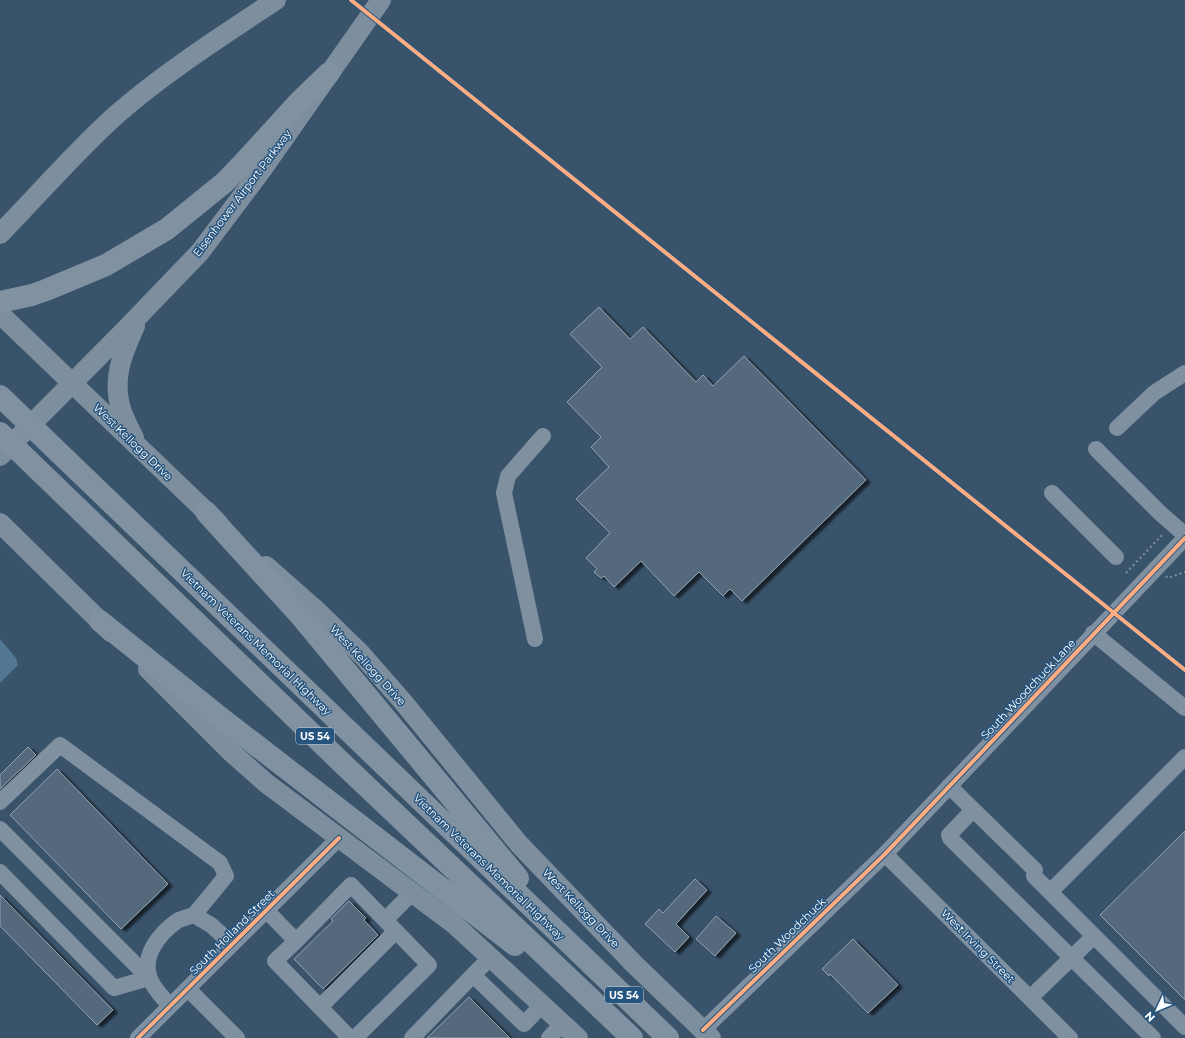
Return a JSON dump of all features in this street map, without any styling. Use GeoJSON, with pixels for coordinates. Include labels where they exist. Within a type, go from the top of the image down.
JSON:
{"type":"FeatureCollection","features":[{"type":"Feature","properties":{"kind":"highway"},"geometry":{"type":"LineString","coordinates":[[0,302],[32,294],[106,265],[167,229],[225,182],[298,102],[329,73]]}},
{"type":"Feature","properties":{"kind":"highway","name":"Vietnam Veterans Memorial Highway"},"geometry":{"type":"LineString","coordinates":[[0,396],[668,1038]]}},
{"type":"Feature","properties":{"kind":"highway","name":"US 54"},"geometry":{"type":"LineString","coordinates":[[0,433],[342,763],[632,1038]]}},
{"type":"Feature","properties":{"kind":"highway"},"geometry":{"type":"LineString","coordinates":[[206,512],[299,614],[579,953]]}},
{"type":"Feature","properties":{"kind":"highway"},"geometry":{"type":"LineString","coordinates":[[100,621],[221,718],[490,925],[628,1038]]}},
{"type":"Feature","properties":{"kind":"main road"},"geometry":{"type":"LineString","coordinates":[[0,234],[69,162],[116,116],[144,92],[276,0]]}},
{"type":"Feature","properties":{"kind":"main road","name":"Eisenhower Airport Parkway"},"geometry":{"type":"LineString","coordinates":[[0,456],[200,252],[266,165],[381,0]]}},
{"type":"Feature","properties":{"kind":"main road"},"geometry":{"type":"LineString","coordinates":[[0,215],[13,207],[69,162]]}},
{"type":"Feature","properties":{"kind":"main road"},"geometry":{"type":"LineString","coordinates":[[140,448],[122,413],[118,395],[117,377],[120,361],[137,322],[153,301]]}},
{"type":"Feature","properties":{"kind":"main road","name":"West Kellogg Drive"},"geometry":{"type":"LineString","coordinates":[[0,314],[66,389],[140,448],[206,512],[316,610],[362,655],[404,703],[519,844],[636,965],[707,1034]]}},
{"type":"Feature","properties":{"kind":"main road"},"geometry":{"type":"LineString","coordinates":[[0,523],[231,752],[266,783],[454,924],[543,1004],[578,1038]]}},
{"type":"Feature","properties":{"kind":"main road"},"geometry":{"type":"LineString","coordinates":[[0,541],[34,556]]}},
{"type":"Feature","properties":{"kind":"street"},"geometry":{"type":"LineString","coordinates":[[1117,428],[1154,393],[1185,373]]}},
{"type":"Feature","properties":{"kind":"street"},"geometry":{"type":"LineString","coordinates":[[536,639],[504,493],[508,476],[543,436]]}},
{"type":"Feature","properties":{"kind":"street"},"geometry":{"type":"LineString","coordinates":[[1096,449],[1185,536]]}},
{"type":"Feature","properties":{"kind":"street"},"geometry":{"type":"LineString","coordinates":[[1052,493],[1116,557]]}},
{"type":"Feature","properties":{"kind":"street","name":"South Woodchuck Lane"},"geometry":{"type":"LineString","coordinates":[[885,854],[1185,536]]}},
{"type":"Feature","properties":{"kind":"street"},"geometry":{"type":"LineString","coordinates":[[1093,633],[1185,708]]}},
{"type":"Feature","properties":{"kind":"street"},"geometry":{"type":"LineString","coordinates":[[0,802],[60,745],[220,863],[226,876],[194,915],[178,921],[158,940],[147,959],[149,978]]}},
{"type":"Feature","properties":{"kind":"street"},"geometry":{"type":"LineString","coordinates":[[1050,892],[1185,757]]}},
{"type":"Feature","properties":{"kind":"street"},"geometry":{"type":"LineString","coordinates":[[949,786],[1035,870],[1034,876],[1185,1027]]}},
{"type":"Feature","properties":{"kind":"street"},"geometry":{"type":"LineString","coordinates":[[974,810],[949,835],[950,838],[1153,1038]]}},
{"type":"Feature","properties":{"kind":"street"},"geometry":{"type":"LineString","coordinates":[[0,829],[149,978],[159,994],[170,1006]]}},
{"type":"Feature","properties":{"kind":"street","name":"South Holland Street"},"geometry":{"type":"LineString","coordinates":[[138,1038],[339,838]]}},
{"type":"Feature","properties":{"kind":"street","name":"South Woodchuck"},"geometry":{"type":"LineString","coordinates":[[707,1034],[885,854]]}},
{"type":"Feature","properties":{"kind":"street","name":"West Irving Street"},"geometry":{"type":"LineString","coordinates":[[885,854],[1070,1038]]}},
{"type":"Feature","properties":{"kind":"street"},"geometry":{"type":"LineString","coordinates":[[0,872],[114,988],[149,978]]}},
{"type":"Feature","properties":{"kind":"street"},"geometry":{"type":"LineString","coordinates":[[350,1038],[275,961],[351,885],[429,965],[355,1038]]}},
{"type":"Feature","properties":{"kind":"street"},"geometry":{"type":"LineString","coordinates":[[320,1007],[391,926],[413,892]]}},
{"type":"Feature","properties":{"kind":"street"},"geometry":{"type":"LineString","coordinates":[[266,910],[296,941]]}},
{"type":"Feature","properties":{"kind":"street"},"geometry":{"type":"LineString","coordinates":[[194,915],[211,925],[232,944]]}},
{"type":"Feature","properties":{"kind":"street"},"geometry":{"type":"LineString","coordinates":[[1030,998],[1094,936]]}},
{"type":"Feature","properties":{"kind":"street"},"geometry":{"type":"LineString","coordinates":[[412,1038],[491,957]]}},
{"type":"Feature","properties":{"kind":"street"},"geometry":{"type":"LineString","coordinates":[[473,976],[524,1024],[543,1004]]}},
{"type":"Feature","properties":{"kind":"street"},"geometry":{"type":"LineString","coordinates":[[188,989],[236,1038]]}},
{"type":"Feature","properties":{"kind":"street"},"geometry":{"type":"LineString","coordinates":[[549,1038],[563,1023]]}},
{"type":"Feature","properties":{"kind":"path"},"geometry":{"type":"LineString","coordinates":[[1126,573],[1173,525]]}},
{"type":"Feature","properties":{"kind":"water"},"geometry":{"type":"Polygon","coordinates":[[[0,639],[16,658],[18,665],[0,683],[0,639]]]}},
{"type":"Feature","properties":{"kind":"building"},"geometry":{"type":"Polygon","coordinates":[[[599,307],[630,339],[643,327],[696,382],[703,375],[713,386],[744,356],[866,480],[742,601],[730,589],[723,596],[699,572],[674,596],[641,561],[614,587],[604,576],[601,578],[594,572],[597,569],[586,558],[610,533],[576,499],[609,467],[591,447],[601,437],[567,402],[602,367],[570,334],[599,307]]]}},
{"type":"Feature","properties":{"kind":"building"},"geometry":{"type":"Polygon","coordinates":[[[28,747],[36,755],[0,789],[0,775],[28,747]]]}},
{"type":"Feature","properties":{"kind":"building"},"geometry":{"type":"Polygon","coordinates":[[[57,769],[168,884],[121,929],[10,815],[57,769]]]}},
{"type":"Feature","properties":{"kind":"building"},"geometry":{"type":"Polygon","coordinates":[[[1185,831],[1185,1000],[1100,915],[1185,831]]]}},
{"type":"Feature","properties":{"kind":"building"},"geometry":{"type":"Polygon","coordinates":[[[695,879],[707,890],[676,924],[689,937],[675,952],[645,924],[659,909],[663,913],[695,879]]]}},
{"type":"Feature","properties":{"kind":"building"},"geometry":{"type":"Polygon","coordinates":[[[0,895],[113,1010],[97,1025],[0,926],[0,895]]]}},
{"type":"Feature","properties":{"kind":"building"},"geometry":{"type":"Polygon","coordinates":[[[349,901],[366,918],[364,920],[378,935],[323,989],[294,959],[333,921],[331,919],[349,901]]]}},
{"type":"Feature","properties":{"kind":"building"},"geometry":{"type":"Polygon","coordinates":[[[716,916],[736,933],[715,956],[696,939],[716,916]]]}},
{"type":"Feature","properties":{"kind":"building"},"geometry":{"type":"Polygon","coordinates":[[[853,939],[898,985],[868,1013],[830,974],[829,976],[822,969],[853,939]]]}},
{"type":"Feature","properties":{"kind":"building"},"geometry":{"type":"Polygon","coordinates":[[[469,997],[510,1038],[427,1038],[469,997]]]}},
{"type":"Feature","properties":{"kind":"cycle path"},"geometry":{"type":"LineString","coordinates":[[351,0],[1185,670]]}},
{"type":"Feature","properties":{"kind":"cycle path"},"geometry":{"type":"LineString","coordinates":[[703,1030],[885,854],[1185,538]]}},
{"type":"Feature","properties":{"kind":"cycle path"},"geometry":{"type":"LineString","coordinates":[[138,1038],[339,838]]}}]}
